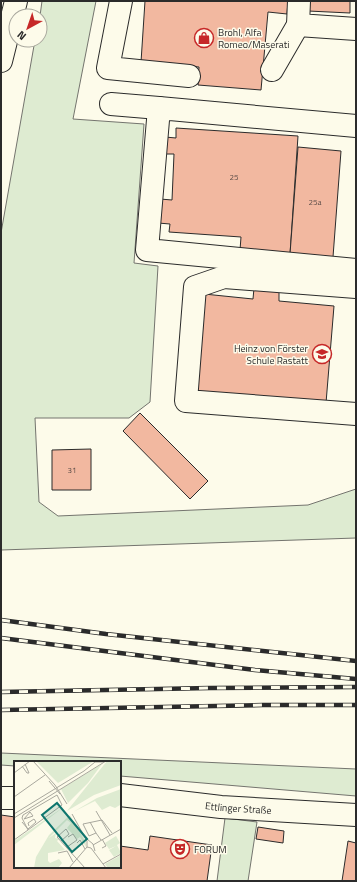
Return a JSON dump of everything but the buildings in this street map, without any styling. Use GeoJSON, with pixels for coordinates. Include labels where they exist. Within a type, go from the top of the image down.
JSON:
{"type":"FeatureCollection","features":[{"type":"Feature","properties":{"kind":"street"},"geometry":{"type":"LineString","coordinates":[[1,61],[16,1]]}},
{"type":"Feature","properties":{"kind":"street"},"geometry":{"type":"LineString","coordinates":[[120,1],[108,68],[189,76]]}},
{"type":"Feature","properties":{"kind":"street"},"geometry":{"type":"LineString","coordinates":[[272,70],[298,25],[299,1]]}},
{"type":"Feature","properties":{"kind":"street"},"geometry":{"type":"LineString","coordinates":[[298,25],[356,29]]}},
{"type":"Feature","properties":{"kind":"street"},"geometry":{"type":"LineString","coordinates":[[111,104],[356,126]]}},
{"type":"Feature","properties":{"kind":"street"},"geometry":{"type":"LineString","coordinates":[[159,108],[147,250],[356,270]]}},
{"type":"Feature","properties":{"kind":"street"},"geometry":{"type":"LineString","coordinates":[[356,287],[224,277],[195,287],[186,401],[356,414]]}},
{"type":"Feature","properties":{"kind":"street","name":"Ettlinger Straße"},"geometry":{"type":"LineString","coordinates":[[121,795],[221,807],[356,815]]}},
{"type":"Feature","properties":{"kind":"street"},"geometry":{"type":"LineString","coordinates":[[1,798],[14,798]]}},
{"type":"Feature","properties":{"kind":"green space"},"geometry":{"type":"Polygon","coordinates":[[[42,1],[96,1],[73,119],[144,124],[134,263],[158,266],[150,402],[129,418],[35,418],[39,502],[58,516],[308,505],[356,489],[356,538],[1,550],[1,233],[34,48],[48,48],[48,8],[41,8],[42,1]]]}},
{"type":"Feature","properties":{"kind":"green space"},"geometry":{"type":"Polygon","coordinates":[[[1,753],[356,769],[356,796],[121,776],[121,761],[14,761],[14,766],[1,765],[1,753]]]}},
{"type":"Feature","properties":{"kind":"green space"},"geometry":{"type":"Polygon","coordinates":[[[225,818],[257,822],[248,881],[217,881],[225,818]]]}},
{"type":"Feature","properties":{"kind":"railway"},"geometry":{"type":"LineString","coordinates":[[1,620],[106,634],[356,661]]}},
{"type":"Feature","properties":{"kind":"railway"},"geometry":{"type":"LineString","coordinates":[[1,638],[255,670],[356,679]]}},
{"type":"Feature","properties":{"kind":"railway"},"geometry":{"type":"LineString","coordinates":[[1,692],[356,687]]}},
{"type":"Feature","properties":{"kind":"railway"},"geometry":{"type":"LineString","coordinates":[[1,710],[263,705],[356,705]]}},
{"type":"Feature","properties":{"kind":"place","name":"Brohl, Alfa Romeo/Maserati"},"geometry":{"type":"Point","coordinates":[204,38]}},
{"type":"Feature","properties":{"kind":"place","name":"Heinz von Förster Schule Rastatt"},"geometry":{"type":"Point","coordinates":[322,354]}},
{"type":"Feature","properties":{"kind":"place","name":"FORUM"},"geometry":{"type":"Point","coordinates":[180,849]}}]}
